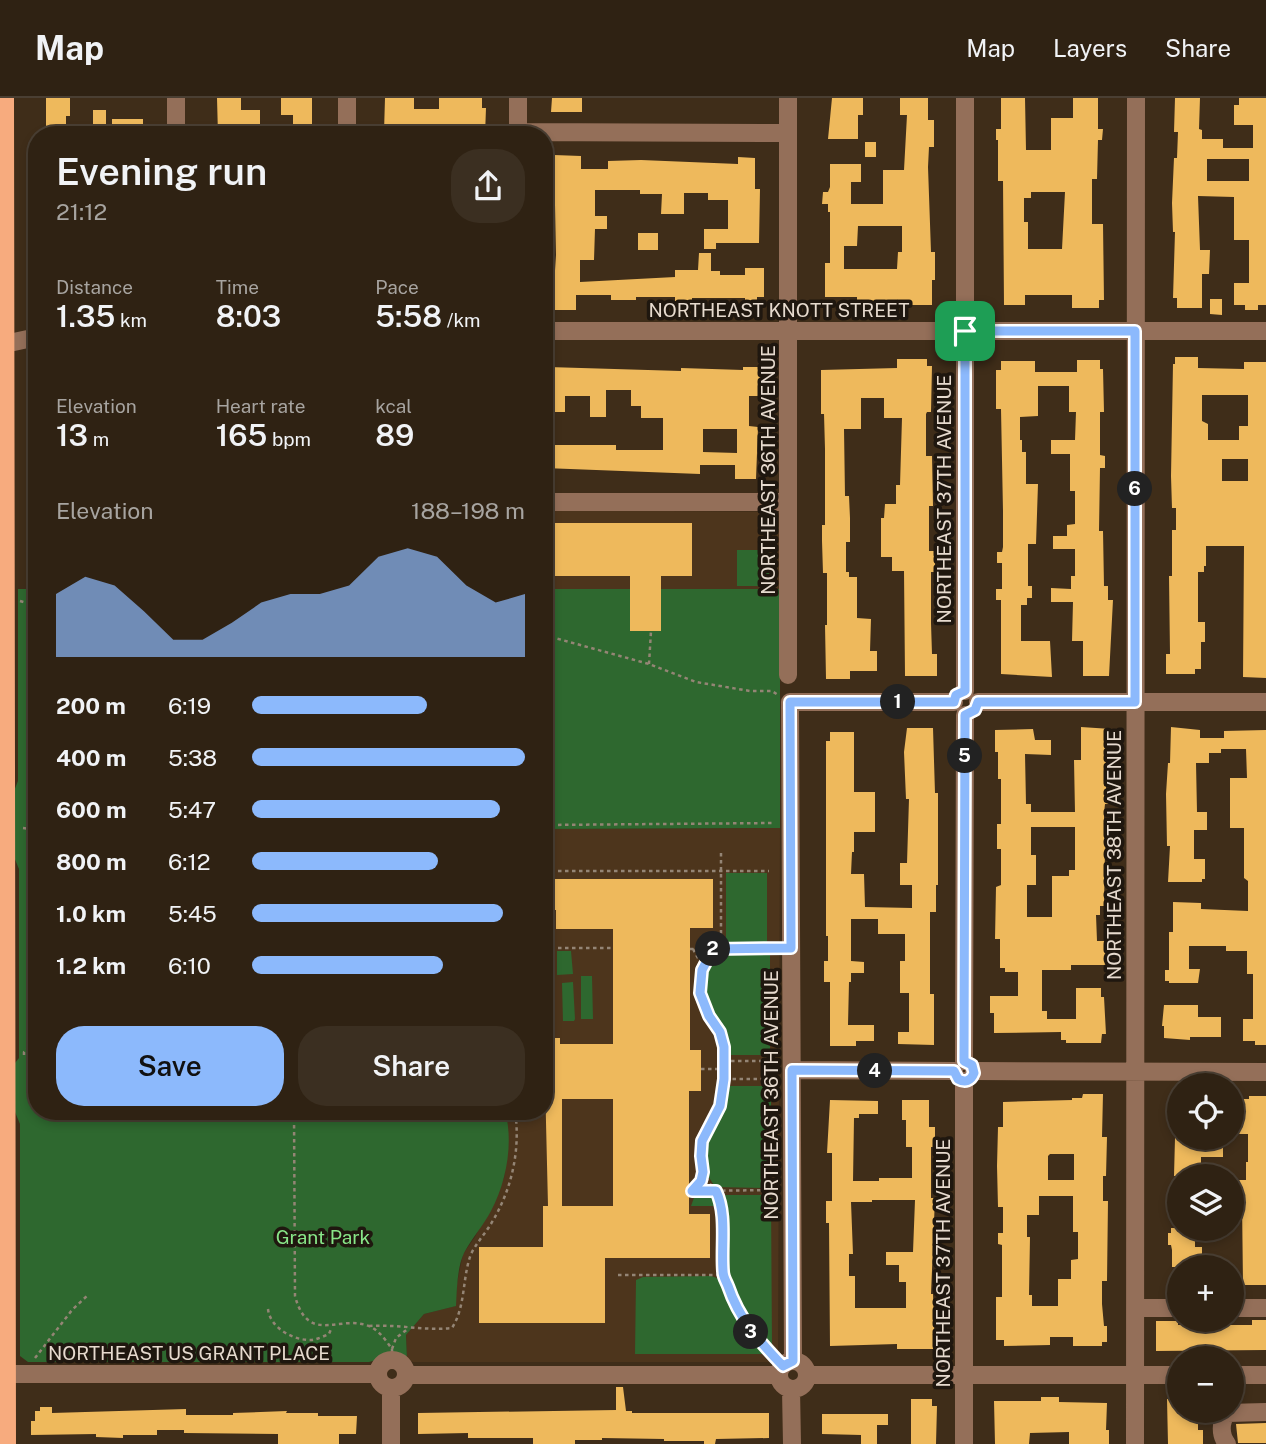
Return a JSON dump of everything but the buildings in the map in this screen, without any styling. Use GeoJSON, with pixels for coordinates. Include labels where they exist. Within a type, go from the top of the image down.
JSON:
{"type":"FeatureCollection","features":[{"type":"Feature","properties":{"kind":"main road"},"geometry":{"type":"LineString","coordinates":[[5,98],[3,1091],[4,1374],[7,1444]]}},
{"type":"Feature","properties":{"kind":"street"},"geometry":{"type":"LineString","coordinates":[[176,98],[176,126]]}},
{"type":"Feature","properties":{"kind":"street"},"geometry":{"type":"LineString","coordinates":[[347,98],[347,126]]}},
{"type":"Feature","properties":{"kind":"street"},"geometry":{"type":"LineString","coordinates":[[518,98],[518,126]]}},
{"type":"Feature","properties":{"kind":"street","name":"NORTHEAST 36TH AVENUE"},"geometry":{"type":"LineString","coordinates":[[788,98],[788,675]]}},
{"type":"Feature","properties":{"kind":"street","name":"NORTHEAST 37TH AVENUE"},"geometry":{"type":"LineString","coordinates":[[964,1444],[965,98]]}},
{"type":"Feature","properties":{"kind":"street","name":"NORTHEAST 38TH AVENUE"},"geometry":{"type":"LineString","coordinates":[[1135,1444],[1136,98]]}},
{"type":"Feature","properties":{"kind":"street"},"geometry":{"type":"LineString","coordinates":[[553,134],[788,133]]}},
{"type":"Feature","properties":{"kind":"street","name":"NORTHEAST KNOTT STREET"},"geometry":{"type":"LineString","coordinates":[[553,331],[1266,331]]}},
{"type":"Feature","properties":{"kind":"street"},"geometry":{"type":"LineString","coordinates":[[3,344],[28,339]]}},
{"type":"Feature","properties":{"kind":"street"},"geometry":{"type":"LineString","coordinates":[[553,502],[788,502]]}},
{"type":"Feature","properties":{"kind":"street"},"geometry":{"type":"LineString","coordinates":[[790,702],[1266,702]]}},
{"type":"Feature","properties":{"kind":"street","name":"NORTHEAST 36TH AVENUE"},"geometry":{"type":"LineString","coordinates":[[785,1367],[792,1070],[790,702]]}},
{"type":"Feature","properties":{"kind":"street"},"geometry":{"type":"LineString","coordinates":[[792,1070],[1266,1072]]}},
{"type":"Feature","properties":{"kind":"street"},"geometry":{"type":"LineString","coordinates":[[1135,1308],[1167,1308]]}},
{"type":"Feature","properties":{"kind":"street"},"geometry":{"type":"LineString","coordinates":[[1244,1308],[1266,1308]]}},
{"type":"Feature","properties":{"kind":"street"},"geometry":{"type":"LineString","coordinates":[[392,1354],[403,1366],[406,1375],[402,1383],[391,1388],[382,1384],[378,1374],[383,1363],[392,1354]]}},
{"type":"Feature","properties":{"kind":"street"},"geometry":{"type":"LineString","coordinates":[[406,1375],[785,1367],[802,1364],[807,1375],[804,1385],[791,1389],[783,1385],[785,1367]]}},
{"type":"Feature","properties":{"kind":"street","name":"NORTHEAST US GRANT PLACE"},"geometry":{"type":"LineString","coordinates":[[4,1374],[378,1374]]}},
{"type":"Feature","properties":{"kind":"street"},"geometry":{"type":"LineString","coordinates":[[807,1375],[1167,1375]]}},
{"type":"Feature","properties":{"kind":"street"},"geometry":{"type":"LineString","coordinates":[[1244,1375],[1266,1375]]}},
{"type":"Feature","properties":{"kind":"street"},"geometry":{"type":"LineString","coordinates":[[391,1388],[391,1444]]}},
{"type":"Feature","properties":{"kind":"street"},"geometry":{"type":"LineString","coordinates":[[791,1389],[792,1444]]}},
{"type":"Feature","properties":{"kind":"street"},"geometry":{"type":"LineString","coordinates":[[1227,1444],[1222,1436],[1223,1418],[1227,1413],[1266,1412]]}},
{"type":"Feature","properties":{"kind":"path"},"geometry":{"type":"LineString","coordinates":[[649,664],[651,631]]}},
{"type":"Feature","properties":{"kind":"path"},"geometry":{"type":"LineString","coordinates":[[553,637],[649,664],[696,682],[738,690],[772,691],[790,702]]}},
{"type":"Feature","properties":{"kind":"path"},"geometry":{"type":"LineString","coordinates":[[553,825],[780,823]]}},
{"type":"Feature","properties":{"kind":"path"},"geometry":{"type":"LineString","coordinates":[[23,828],[28,829]]}},
{"type":"Feature","properties":{"kind":"path"},"geometry":{"type":"LineString","coordinates":[[701,976],[721,934],[721,853]]}},
{"type":"Feature","properties":{"kind":"path"},"geometry":{"type":"LineString","coordinates":[[553,870],[769,871]]}},
{"type":"Feature","properties":{"kind":"path"},"geometry":{"type":"LineString","coordinates":[[553,948],[613,948]]}},
{"type":"Feature","properties":{"kind":"path"},"geometry":{"type":"LineString","coordinates":[[689,1195],[701,1181],[702,1141],[720,1106],[724,1079],[720,1032],[703,1003],[701,962],[692,949],[791,948]]}},
{"type":"Feature","properties":{"kind":"path"},"geometry":{"type":"LineString","coordinates":[[24,1062],[24,1052],[28,1048]]}},
{"type":"Feature","properties":{"kind":"path"},"geometry":{"type":"LineString","coordinates":[[724,1061],[766,1061],[767,1079],[724,1079]]}},
{"type":"Feature","properties":{"kind":"path"},"geometry":{"type":"LineString","coordinates":[[701,1069],[724,1069]]}},
{"type":"Feature","properties":{"kind":"path"},"geometry":{"type":"LineString","coordinates":[[766,1070],[772,1070]]}},
{"type":"Feature","properties":{"kind":"path"},"geometry":{"type":"LineString","coordinates":[[294,1120],[295,1296],[299,1312],[306,1319],[321,1326],[349,1324],[431,1330],[452,1328],[456,1322],[472,1254],[495,1217],[510,1183],[515,1158],[515,1120]]}},
{"type":"Feature","properties":{"kind":"path"},"geometry":{"type":"LineString","coordinates":[[703,1172],[721,1202],[723,1275],[734,1305],[746,1325],[785,1367]]}},
{"type":"Feature","properties":{"kind":"path"},"geometry":{"type":"LineString","coordinates":[[692,1191],[773,1190]]}},
{"type":"Feature","properties":{"kind":"path"},"geometry":{"type":"LineString","coordinates":[[618,1275],[723,1275]]}},
{"type":"Feature","properties":{"kind":"path"},"geometry":{"type":"LineString","coordinates":[[36,1358],[72,1310],[89,1294]]}},
{"type":"Feature","properties":{"kind":"path"},"geometry":{"type":"LineString","coordinates":[[268,1310],[271,1321],[282,1331],[299,1338],[317,1339],[329,1334],[332,1326]]}},
{"type":"Feature","properties":{"kind":"path"},"geometry":{"type":"LineString","coordinates":[[366,1326],[380,1333],[392,1354]]}},
{"type":"Feature","properties":{"kind":"path"},"geometry":{"type":"LineString","coordinates":[[392,1354],[396,1338],[409,1328]]}},
{"type":"Feature","properties":{"kind":"shaded area"},"geometry":{"type":"Polygon","coordinates":[[[553,510],[779,512],[780,589],[553,589],[553,510]]]}},
{"type":"Feature","properties":{"kind":"shaded area"},"geometry":{"type":"Polygon","coordinates":[[[780,828],[778,1360],[413,1362],[407,1359],[406,1335],[424,1314],[455,1306],[463,1254],[475,1237],[504,1178],[508,1145],[506,1120],[553,1120],[553,829],[780,828]]]}},
{"type":"Feature","properties":{"kind":"green space"},"geometry":{"type":"Polygon","coordinates":[[[737,550],[769,550],[769,586],[737,586],[737,550]]]}},
{"type":"Feature","properties":{"kind":"green space","name":"Grant Park"},"geometry":{"type":"Polygon","coordinates":[[[18,589],[28,589],[28,1120],[507,1120],[507,1162],[501,1188],[491,1211],[462,1259],[456,1306],[424,1314],[406,1335],[407,1359],[395,1355],[369,1362],[28,1362],[20,1356],[20,1124],[15,1112],[15,1063],[19,1058],[19,869],[14,857],[14,791],[18,781],[18,589]]]}},
{"type":"Feature","properties":{"kind":"green space"},"geometry":{"type":"Polygon","coordinates":[[[553,589],[780,589],[780,828],[553,829],[553,589]]]}},
{"type":"Feature","properties":{"kind":"green space"},"geometry":{"type":"Polygon","coordinates":[[[726,873],[767,873],[767,943],[726,943],[726,873]]]}},
{"type":"Feature","properties":{"kind":"green space"},"geometry":{"type":"Polygon","coordinates":[[[557,951],[571,951],[573,974],[557,975],[557,951]]]}},
{"type":"Feature","properties":{"kind":"green space"},"geometry":{"type":"Polygon","coordinates":[[[714,953],[770,953],[770,1055],[729,1055],[725,1035],[709,1010],[703,991],[704,974],[714,953]]]}},
{"type":"Feature","properties":{"kind":"green space"},"geometry":{"type":"Polygon","coordinates":[[[581,976],[592,976],[593,1019],[581,1019],[581,976]]]}},
{"type":"Feature","properties":{"kind":"green space"},"geometry":{"type":"Polygon","coordinates":[[[573,982],[575,1019],[563,1021],[562,983],[573,982]]]}},
{"type":"Feature","properties":{"kind":"green space"},"geometry":{"type":"Polygon","coordinates":[[[730,1086],[771,1086],[771,1188],[715,1187],[705,1171],[705,1137],[723,1112],[730,1086]]]}},
{"type":"Feature","properties":{"kind":"green space"},"geometry":{"type":"Polygon","coordinates":[[[695,1195],[715,1195],[720,1206],[691,1206],[695,1195]]]}},
{"type":"Feature","properties":{"kind":"green space"},"geometry":{"type":"Polygon","coordinates":[[[724,1195],[771,1195],[772,1347],[769,1348],[753,1331],[734,1296],[726,1258],[724,1195]]]}},
{"type":"Feature","properties":{"kind":"green space"},"geometry":{"type":"Polygon","coordinates":[[[711,1276],[720,1279],[740,1321],[765,1354],[635,1354],[636,1280],[643,1277],[711,1276]]]}},
{"type":"Feature","properties":{"kind":"route"},"geometry":{"type":"LineString","coordinates":[[965,331],[1135,331],[1135,702],[978,702],[975,710],[965,715],[964,1061],[974,1068],[974,1076],[961,1081],[954,1071],[792,1070],[793,1361],[783,1366],[755,1338],[738,1313],[730,1295],[723,1275],[721,1202],[716,1191],[692,1191],[701,1181],[702,1141],[720,1106],[724,1079],[723,1040],[703,1003],[700,993],[701,976],[713,949],[791,948],[790,702],[954,702],[956,695],[965,691],[965,331]]}}]}
